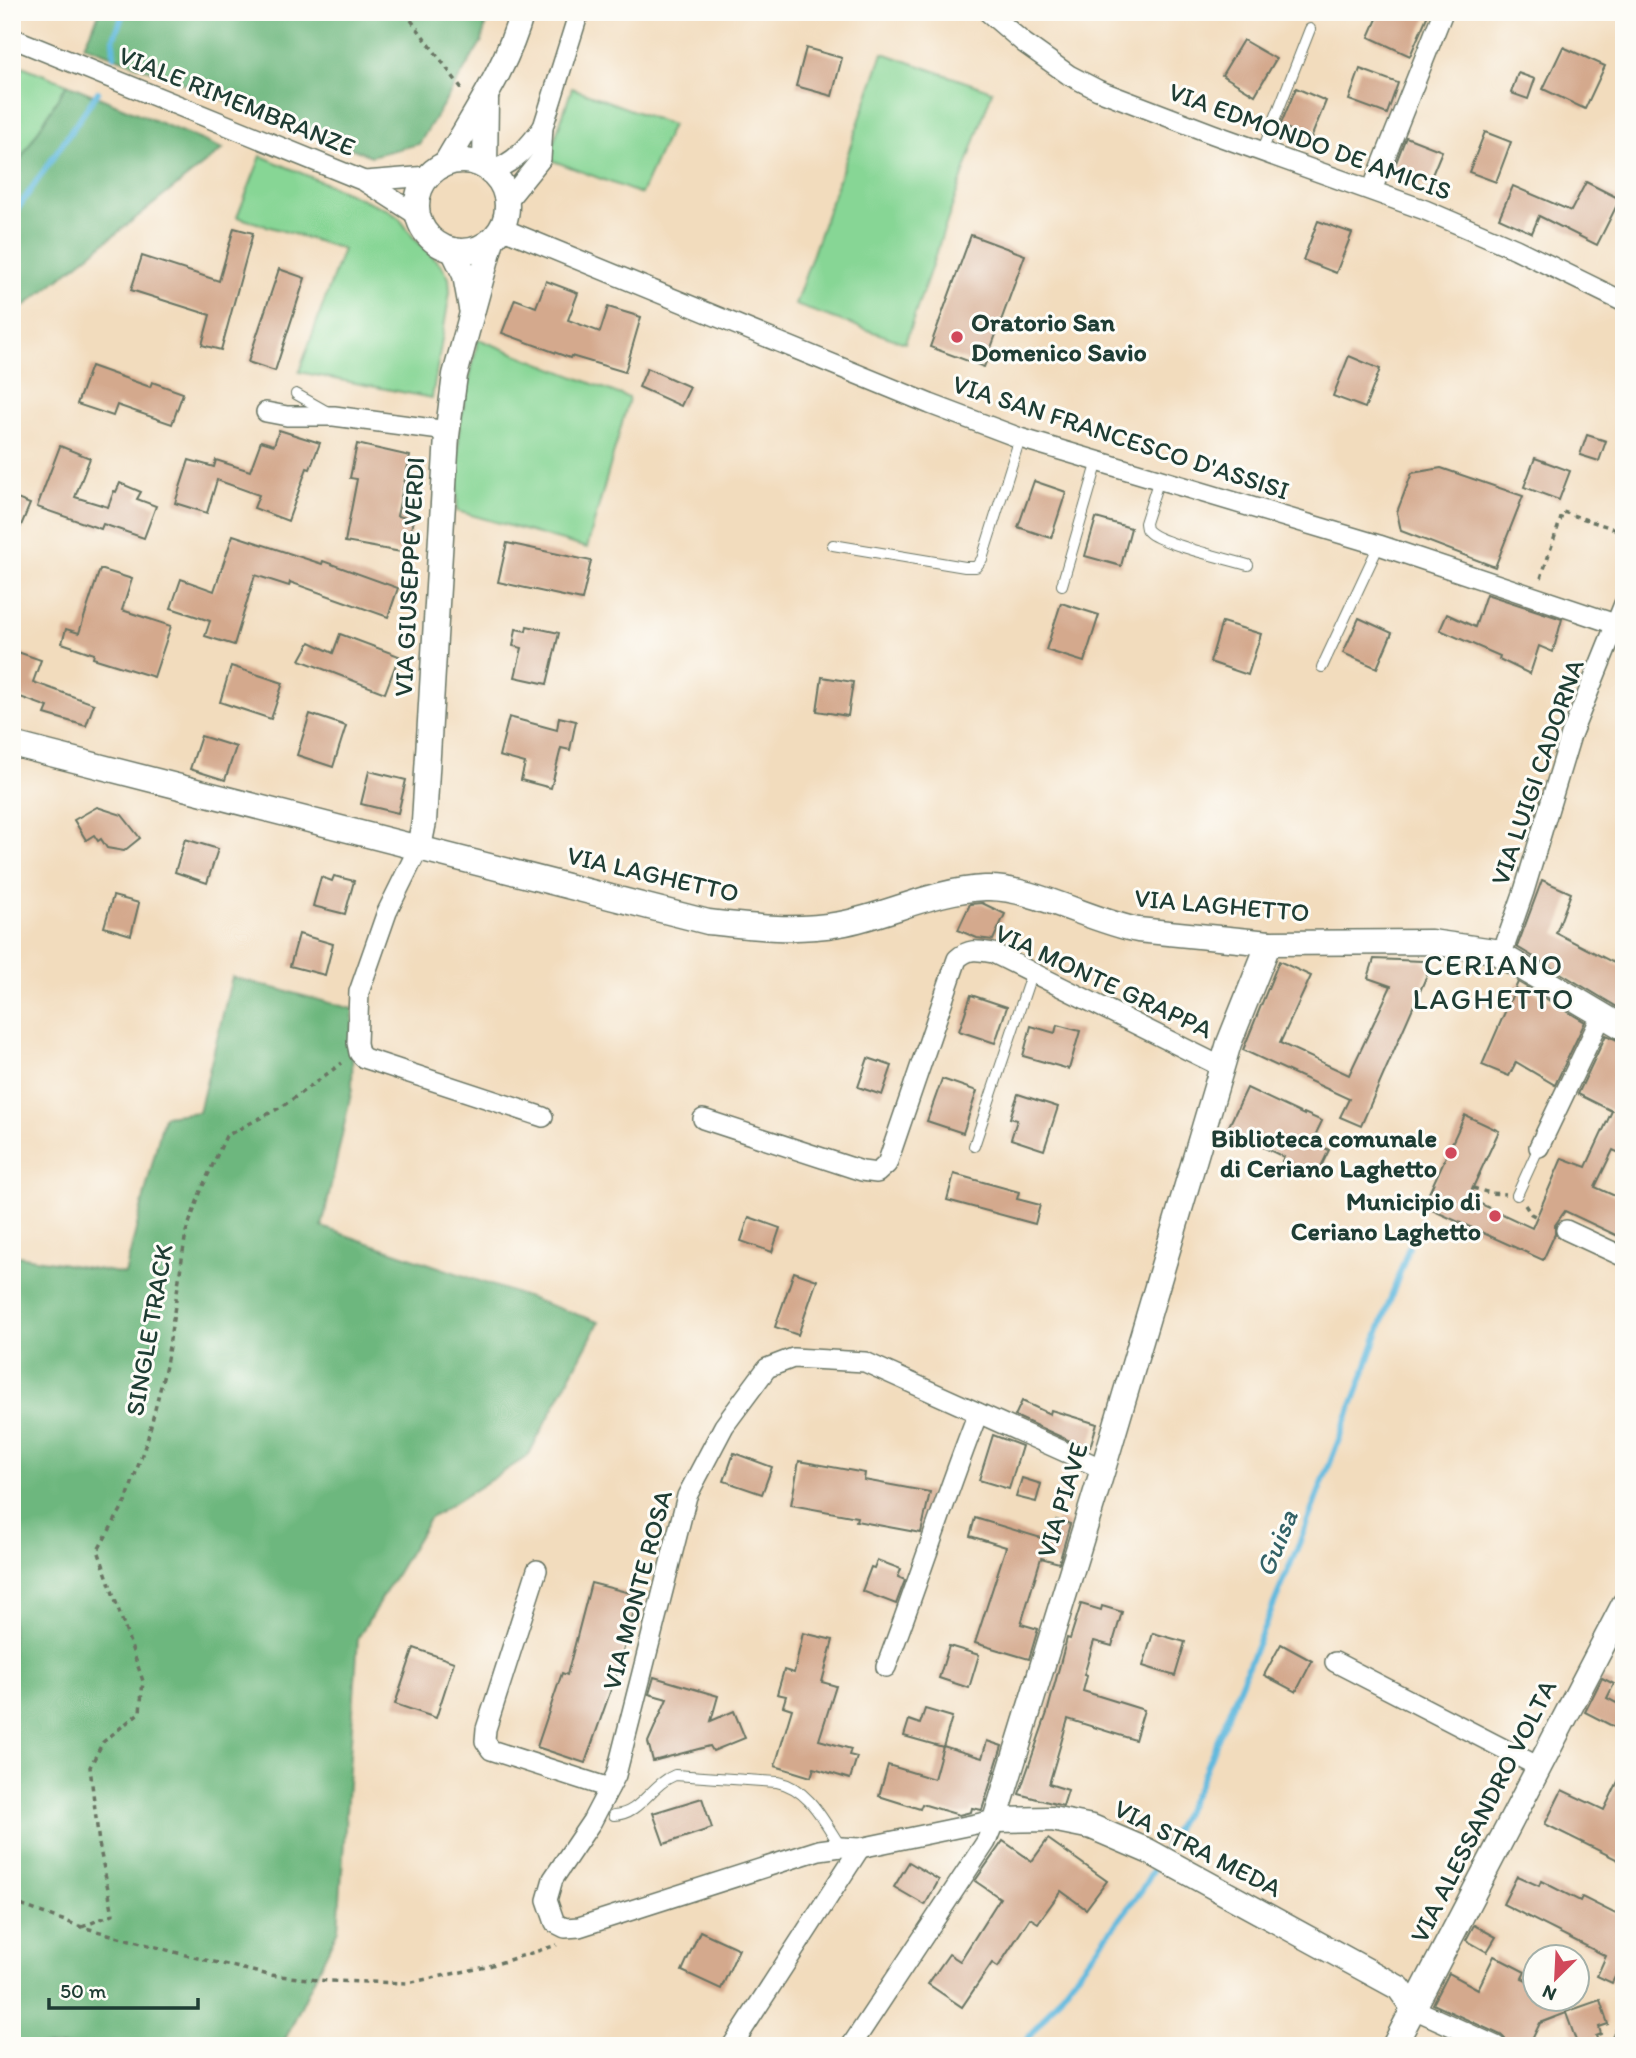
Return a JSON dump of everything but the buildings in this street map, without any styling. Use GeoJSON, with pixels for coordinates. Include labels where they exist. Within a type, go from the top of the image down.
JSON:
{"type":"FeatureCollection","features":[{"type":"Feature","properties":{"kind":"street"},"geometry":{"type":"LineString","coordinates":[[437,169],[466,161],[487,169],[502,184],[507,201],[505,220],[497,234],[474,249],[444,248],[430,238],[420,223],[417,201],[421,187],[465,130],[477,98],[518,27],[522,12]]}},
{"type":"Feature","properties":{"kind":"street"},"geometry":{"type":"LineString","coordinates":[[507,201],[541,159],[543,127],[579,12]]}},
{"type":"Feature","properties":{"kind":"street","name":"VIA EDMONDO DE AMICIS"},"geometry":{"type":"LineString","coordinates":[[988,12],[1024,43],[1069,75],[1098,90],[1469,228],[1624,302]]}},
{"type":"Feature","properties":{"kind":"street"},"geometry":{"type":"LineString","coordinates":[[1372,190],[1443,12]]}},
{"type":"Feature","properties":{"kind":"street","name":"VIALE RIMEMBRANZE"},"geometry":{"type":"LineString","coordinates":[[12,38],[364,181],[417,215]]}},
{"type":"Feature","properties":{"kind":"street"},"geometry":{"type":"LineString","coordinates":[[477,98],[487,169]]}},
{"type":"Feature","properties":{"kind":"street"},"geometry":{"type":"LineString","coordinates":[[487,169],[510,162],[523,152],[543,127]]}},
{"type":"Feature","properties":{"kind":"street","name":"VIALE RIMEMBRANZE"},"geometry":{"type":"LineString","coordinates":[[364,181],[437,169]]}},
{"type":"Feature","properties":{"kind":"street","name":"VIA GIUSEPPE VERDI"},"geometry":{"type":"LineString","coordinates":[[419,847],[424,822],[437,572],[448,431],[456,375],[471,312],[497,234]]}},
{"type":"Feature","properties":{"kind":"street","name":"VIA SAN FRANCESCO D'ASSISI"},"geometry":{"type":"LineString","coordinates":[[497,234],[1020,438],[1379,545],[1620,626]]}},
{"type":"Feature","properties":{"kind":"street","name":"VIA GIUSEPPE VERDI"},"geometry":{"type":"LineString","coordinates":[[453,250],[465,275],[471,312]]}},
{"type":"Feature","properties":{"kind":"street"},"geometry":{"type":"LineString","coordinates":[[266,412],[287,416],[334,416],[448,431]]}},
{"type":"Feature","properties":{"kind":"street","name":"VIA LUIGI CADORNA"},"geometry":{"type":"LineString","coordinates":[[1494,951],[1505,946],[1572,735],[1620,626],[1624,604]]}},
{"type":"Feature","properties":{"kind":"street","name":"VIA LAGHETTO"},"geometry":{"type":"LineString","coordinates":[[12,744],[708,922],[791,930],[842,923],[923,898],[986,888],[1019,892],[1120,926],[1269,943],[1431,942],[1494,951]]}},
{"type":"Feature","properties":{"kind":"street"},"geometry":{"type":"LineString","coordinates":[[419,847],[387,912],[359,992],[359,1053],[364,1058],[542,1116]]}},
{"type":"Feature","properties":{"kind":"street","name":"VIA PIAVE"},"geometry":{"type":"LineString","coordinates":[[851,2046],[986,1842],[995,1820],[1222,1067],[1269,943]]}},
{"type":"Feature","properties":{"kind":"street","name":"VIA MONTE GRAPPA"},"geometry":{"type":"LineString","coordinates":[[703,1119],[862,1171],[877,1173],[887,1164],[957,960],[964,952],[973,949],[993,953],[1222,1067]]}},
{"type":"Feature","properties":{"kind":"street"},"geometry":{"type":"LineString","coordinates":[[1494,951],[1624,1028]]}},
{"type":"Feature","properties":{"kind":"street"},"geometry":{"type":"LineString","coordinates":[[1539,1147],[1602,1015]]}},
{"type":"Feature","properties":{"kind":"street"},"geometry":{"type":"LineString","coordinates":[[1566,1230],[1624,1257]]}},
{"type":"Feature","properties":{"kind":"street","name":"VIA MONTE ROSA"},"geometry":{"type":"LineString","coordinates":[[565,1928],[555,1923],[547,1900],[553,1879],[592,1821],[616,1774],[687,1496],[724,1426],[767,1368],[793,1358],[864,1362],[1103,1469]]}},
{"type":"Feature","properties":{"kind":"street"},"geometry":{"type":"LineString","coordinates":[[886,1667],[954,1473],[978,1413]]}},
{"type":"Feature","properties":{"kind":"street"},"geometry":{"type":"LineString","coordinates":[[537,1570],[486,1729],[485,1741],[491,1750],[609,1788]]}},
{"type":"Feature","properties":{"kind":"street","name":"VIA ALESSANDRO VOLTA"},"geometry":{"type":"LineString","coordinates":[[1394,2046],[1624,1604]]}},
{"type":"Feature","properties":{"kind":"street"},"geometry":{"type":"LineString","coordinates":[[1335,1662],[1539,1768]]}},
{"type":"Feature","properties":{"kind":"street","name":"VIA STRA MEDA"},"geometry":{"type":"LineString","coordinates":[[565,1928],[579,1927],[819,1850],[850,1848],[995,1820],[1052,1819],[1092,1828],[1148,1852],[1399,1988],[1414,2009],[1496,2046]]}},
{"type":"Feature","properties":{"kind":"street"},"geometry":{"type":"LineString","coordinates":[[732,2046],[850,1848]]}},
{"type":"Feature","properties":{"kind":"street"},"geometry":{"type":"LineString","coordinates":[[1619,2046],[1624,2035]]}},
{"type":"Feature","properties":{"kind":"lane"},"geometry":{"type":"LineString","coordinates":[[1262,152],[1310,29]]}},
{"type":"Feature","properties":{"kind":"lane"},"geometry":{"type":"LineString","coordinates":[[296,394],[334,416]]}},
{"type":"Feature","properties":{"kind":"lane"},"geometry":{"type":"LineString","coordinates":[[833,545],[965,567],[976,566],[982,559],[1020,438]]}},
{"type":"Feature","properties":{"kind":"lane"},"geometry":{"type":"LineString","coordinates":[[1062,585],[1098,461]]}},
{"type":"Feature","properties":{"kind":"lane"},"geometry":{"type":"LineString","coordinates":[[1159,479],[1145,523],[1150,533],[1248,565]]}},
{"type":"Feature","properties":{"kind":"lane"},"geometry":{"type":"LineString","coordinates":[[1322,667],[1379,545]]}},
{"type":"Feature","properties":{"kind":"lane"},"geometry":{"type":"LineString","coordinates":[[974,1146],[1032,972]]}},
{"type":"Feature","properties":{"kind":"lane"},"geometry":{"type":"LineString","coordinates":[[1517,1195],[1539,1147]]}},
{"type":"Feature","properties":{"kind":"lane"},"geometry":{"type":"LineString","coordinates":[[614,1815],[633,1810],[662,1781],[675,1776],[777,1782],[798,1790],[850,1848]]}},
{"type":"Feature","properties":{"kind":"path"},"geometry":{"type":"LineString","coordinates":[[405,12],[477,98]]}},
{"type":"Feature","properties":{"kind":"path"},"geometry":{"type":"LineString","coordinates":[[1535,597],[1563,512],[1624,532]]}},
{"type":"Feature","properties":{"kind":"path","name":"SINGLE TRACK"},"geometry":{"type":"LineString","coordinates":[[82,1927],[113,1914],[99,1844],[90,1767],[103,1742],[140,1712],[143,1681],[98,1550],[126,1502],[148,1437],[166,1366],[186,1231],[226,1136],[283,1106],[322,1076],[359,1053]]}},
{"type":"Feature","properties":{"kind":"path"},"geometry":{"type":"LineString","coordinates":[[12,1902],[82,1927],[269,1975],[328,1981],[407,1983],[486,1967],[561,1943],[565,1928]]}},
{"type":"Feature","properties":{"kind":"green space"},"geometry":{"type":"Polygon","coordinates":[[[100,12],[488,12],[482,41],[419,144],[371,156],[84,45],[100,12]]]}},
{"type":"Feature","properties":{"kind":"green space"},"geometry":{"type":"Polygon","coordinates":[[[883,53],[992,91],[905,343],[795,305],[883,53]]]}},
{"type":"Feature","properties":{"kind":"green space"},"geometry":{"type":"Polygon","coordinates":[[[12,62],[67,84],[12,173],[12,62]]]}},
{"type":"Feature","properties":{"kind":"green space"},"geometry":{"type":"Polygon","coordinates":[[[67,84],[223,149],[12,316],[12,173],[67,84]]]}},
{"type":"Feature","properties":{"kind":"green space"},"geometry":{"type":"Polygon","coordinates":[[[572,88],[672,125],[641,194],[548,159],[572,88]]]}},
{"type":"Feature","properties":{"kind":"green space"},"geometry":{"type":"Polygon","coordinates":[[[261,156],[388,210],[399,218],[414,238],[442,266],[449,278],[450,292],[432,398],[299,372],[343,249],[237,217],[261,156]]]}},
{"type":"Feature","properties":{"kind":"green space"},"geometry":{"type":"Polygon","coordinates":[[[478,339],[629,398],[587,548],[457,511],[460,423],[478,339]]]}},
{"type":"Feature","properties":{"kind":"green space"},"geometry":{"type":"Polygon","coordinates":[[[232,977],[353,1009],[352,1089],[322,1227],[599,1322],[528,1456],[429,1519],[358,1638],[338,1929],[282,2046],[12,2046],[12,1255],[125,1274],[164,1116],[199,1112],[232,977]]]}},
{"type":"Feature","properties":{"kind":"waterway"},"geometry":{"type":"LineString","coordinates":[[114,56],[113,40],[124,12]]}},
{"type":"Feature","properties":{"kind":"waterway"},"geometry":{"type":"LineString","coordinates":[[12,217],[98,92]]}},
{"type":"Feature","properties":{"kind":"waterway","name":"Guisa"},"geometry":{"type":"LineString","coordinates":[[1165,1847],[1198,1787],[1300,1541],[1409,1247]]}},
{"type":"Feature","properties":{"kind":"waterway","name":"Guisa"},"geometry":{"type":"LineString","coordinates":[[1022,2046],[1141,1891],[1153,1870]]}},
{"type":"Feature","properties":{"kind":"place","name":"Oratorio San Domenico Savio"},"geometry":{"type":"Point","coordinates":[957,337]}},
{"type":"Feature","properties":{"kind":"place","name":"Biblioteca comunale di Ceriano Laghetto"},"geometry":{"type":"Point","coordinates":[1451,1153]}},
{"type":"Feature","properties":{"kind":"place","name":"Municipio di Ceriano Laghetto"},"geometry":{"type":"Point","coordinates":[1495,1216]}},
{"type":"Feature","properties":{"kind":"district","name":"CERIANO LAGHETTO"},"geometry":{"type":"Point","coordinates":[1494,982]}}]}
